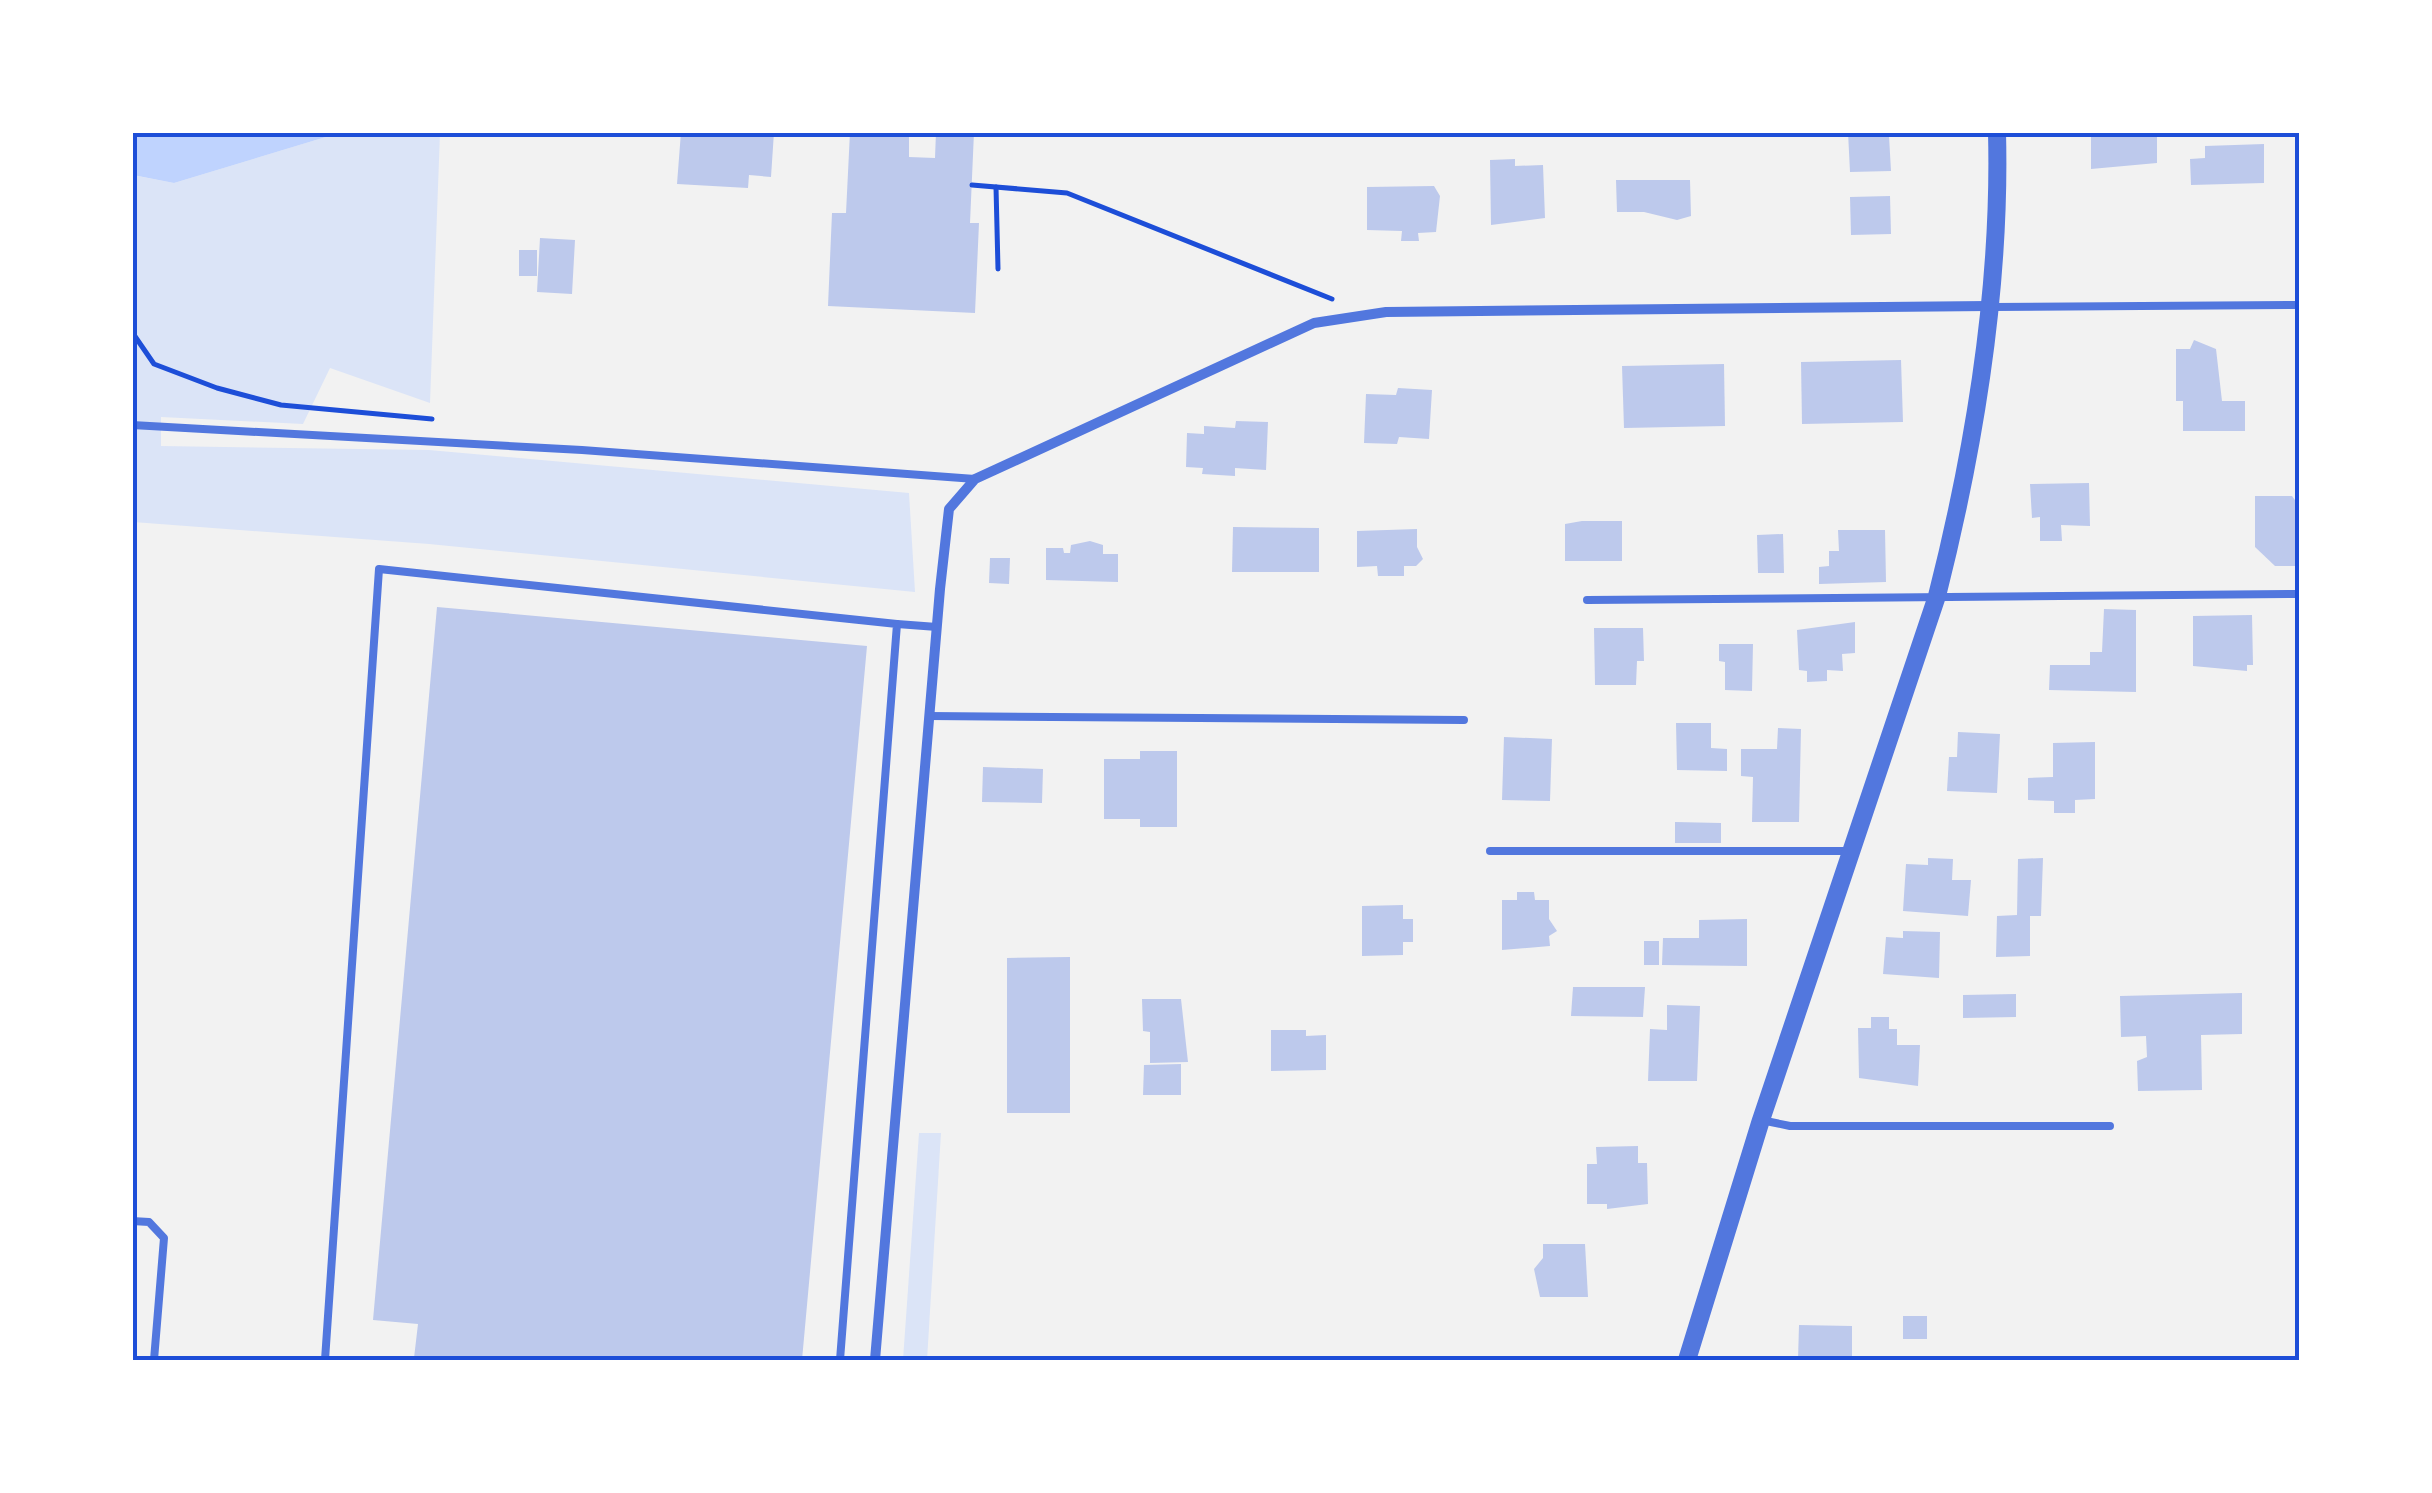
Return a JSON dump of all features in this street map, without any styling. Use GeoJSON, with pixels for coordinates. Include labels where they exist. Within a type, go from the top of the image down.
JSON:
{"type":"FeatureCollection","features":[{"type":"Feature","properties":{"kind":"street"},"geometry":{"type":"LineString","coordinates":[[1687,1360],[1760,1120],[1937,596],[1957,518],[1988,306],[1998,187],[1997,132]]}},
{"type":"Feature","properties":{"kind":"street"},"geometry":{"type":"LineString","coordinates":[[876,1360],[940,589],[949,509],[975,479],[1314,323],[1348,316],[1386,312],[1988,306]]}},
{"type":"Feature","properties":{"kind":"lane"},"geometry":{"type":"LineString","coordinates":[[1988,306],[2300,306]]}},
{"type":"Feature","properties":{"kind":"lane"},"geometry":{"type":"LineString","coordinates":[[132,425],[582,450],[975,479]]}},
{"type":"Feature","properties":{"kind":"lane"},"geometry":{"type":"LineString","coordinates":[[324,1360],[378,569],[937,627]]}},
{"type":"Feature","properties":{"kind":"lane"},"geometry":{"type":"LineString","coordinates":[[1588,600],[2300,594]]}},
{"type":"Feature","properties":{"kind":"lane"},"geometry":{"type":"LineString","coordinates":[[840,1360],[897,624]]}},
{"type":"Feature","properties":{"kind":"lane"},"geometry":{"type":"LineString","coordinates":[[929,716],[1464,720]]}},
{"type":"Feature","properties":{"kind":"lane"},"geometry":{"type":"LineString","coordinates":[[1490,850],[1852,852]]}},
{"type":"Feature","properties":{"kind":"lane"},"geometry":{"type":"LineString","coordinates":[[1760,1120],[1790,1126],[2110,1126]]}},
{"type":"Feature","properties":{"kind":"lane"},"geometry":{"type":"LineString","coordinates":[[132,1221],[149,1222],[164,1238],[154,1360]]}},
{"type":"Feature","properties":{"kind":"path"},"geometry":{"type":"LineString","coordinates":[[972,185],[1067,193],[1330,296],[1348,316]]}},
{"type":"Feature","properties":{"kind":"path"},"geometry":{"type":"LineString","coordinates":[[996,187],[998,270]]}},
{"type":"Feature","properties":{"kind":"path"},"geometry":{"type":"LineString","coordinates":[[132,332],[154,364],[217,388],[281,405]]}},
{"type":"Feature","properties":{"kind":"shaded area"},"geometry":{"type":"Polygon","coordinates":[[[339,133],[440,133],[430,403],[330,368],[303,424],[161,417],[161,446],[429,450],[909,493],[915,592],[429,544],[133,522],[132,175],[174,183],[339,133]]]}},
{"type":"Feature","properties":{"kind":"shaded area"},"geometry":{"type":"Polygon","coordinates":[[[919,1133],[941,1133],[927,1360],[903,1360],[919,1133]]]}},
{"type":"Feature","properties":{"kind":"water"},"geometry":{"type":"Polygon","coordinates":[[[132,133],[339,133],[174,183],[133,175],[132,133]]]}},
{"type":"Feature","properties":{"kind":"building"},"geometry":{"type":"Polygon","coordinates":[[[681,132],[774,132],[771,177],[749,175],[748,188],[677,184],[681,132]]]}},
{"type":"Feature","properties":{"kind":"building"},"geometry":{"type":"Polygon","coordinates":[[[850,132],[909,132],[909,157],[935,158],[936,132],[974,132],[970,223],[979,223],[975,313],[828,306],[832,213],[846,213],[850,132]]]}},
{"type":"Feature","properties":{"kind":"building"},"geometry":{"type":"Polygon","coordinates":[[[1848,132],[1909,132],[1909,136],[1889,136],[1891,171],[1850,172],[1848,132]]]}},
{"type":"Feature","properties":{"kind":"building"},"geometry":{"type":"Polygon","coordinates":[[[2157,132],[2157,163],[2091,169],[2091,134],[2157,132]]]}},
{"type":"Feature","properties":{"kind":"building"},"geometry":{"type":"Polygon","coordinates":[[[2264,144],[2264,183],[2191,185],[2190,159],[2205,158],[2205,146],[2264,144]]]}},
{"type":"Feature","properties":{"kind":"building"},"geometry":{"type":"Polygon","coordinates":[[[1515,159],[1515,166],[1543,165],[1545,218],[1491,225],[1490,160],[1515,159]]]}},
{"type":"Feature","properties":{"kind":"building"},"geometry":{"type":"Polygon","coordinates":[[[1616,180],[1690,180],[1691,216],[1677,220],[1644,212],[1617,212],[1616,180]]]}},
{"type":"Feature","properties":{"kind":"building"},"geometry":{"type":"Polygon","coordinates":[[[1434,186],[1440,196],[1436,232],[1418,233],[1419,241],[1401,241],[1402,231],[1367,230],[1367,187],[1434,186]]]}},
{"type":"Feature","properties":{"kind":"building"},"geometry":{"type":"Polygon","coordinates":[[[1890,196],[1891,234],[1851,235],[1850,197],[1890,196]]]}},
{"type":"Feature","properties":{"kind":"building"},"geometry":{"type":"Polygon","coordinates":[[[540,238],[575,240],[572,294],[537,292],[540,238]]]}},
{"type":"Feature","properties":{"kind":"building"},"geometry":{"type":"Polygon","coordinates":[[[519,250],[537,250],[537,276],[519,276],[519,250]]]}},
{"type":"Feature","properties":{"kind":"building"},"geometry":{"type":"Polygon","coordinates":[[[2194,340],[2216,349],[2222,401],[2245,401],[2245,431],[2183,431],[2183,401],[2176,401],[2176,349],[2190,349],[2194,340]]]}},
{"type":"Feature","properties":{"kind":"building"},"geometry":{"type":"Polygon","coordinates":[[[1901,360],[1903,422],[1802,424],[1801,362],[1901,360]]]}},
{"type":"Feature","properties":{"kind":"building"},"geometry":{"type":"Polygon","coordinates":[[[1724,364],[1725,426],[1624,428],[1622,366],[1724,364]]]}},
{"type":"Feature","properties":{"kind":"building"},"geometry":{"type":"Polygon","coordinates":[[[1398,388],[1432,390],[1429,439],[1399,437],[1397,444],[1364,443],[1366,394],[1396,395],[1398,388]]]}},
{"type":"Feature","properties":{"kind":"building"},"geometry":{"type":"Polygon","coordinates":[[[1236,421],[1268,422],[1266,470],[1235,468],[1235,476],[1202,474],[1203,468],[1186,467],[1187,433],[1204,434],[1204,426],[1235,428],[1236,421]]]}},
{"type":"Feature","properties":{"kind":"building"},"geometry":{"type":"Polygon","coordinates":[[[2089,483],[2090,526],[2061,525],[2062,541],[2040,541],[2040,517],[2032,518],[2030,484],[2089,483]]]}},
{"type":"Feature","properties":{"kind":"building"},"geometry":{"type":"Polygon","coordinates":[[[2255,496],[2292,496],[2300,507],[2300,566],[2275,566],[2255,547],[2255,496]]]}},
{"type":"Feature","properties":{"kind":"building"},"geometry":{"type":"Polygon","coordinates":[[[1622,521],[1622,561],[1565,561],[1565,524],[1622,521]]]}},
{"type":"Feature","properties":{"kind":"building"},"geometry":{"type":"Polygon","coordinates":[[[1233,527],[1319,528],[1319,572],[1232,572],[1233,527]]]}},
{"type":"Feature","properties":{"kind":"building"},"geometry":{"type":"Polygon","coordinates":[[[1417,529],[1417,547],[1423,559],[1416,566],[1404,566],[1404,576],[1378,576],[1377,566],[1357,567],[1357,531],[1417,529]]]}},
{"type":"Feature","properties":{"kind":"building"},"geometry":{"type":"Polygon","coordinates":[[[1838,530],[1885,530],[1886,582],[1819,584],[1819,567],[1829,566],[1829,551],[1839,551],[1838,530]]]}},
{"type":"Feature","properties":{"kind":"building"},"geometry":{"type":"Polygon","coordinates":[[[1783,534],[1784,573],[1758,573],[1757,535],[1783,534]]]}},
{"type":"Feature","properties":{"kind":"building"},"geometry":{"type":"Polygon","coordinates":[[[1090,541],[1103,545],[1103,554],[1118,554],[1118,582],[1046,580],[1046,548],[1063,548],[1064,553],[1070,553],[1071,545],[1090,541]]]}},
{"type":"Feature","properties":{"kind":"building"},"geometry":{"type":"Polygon","coordinates":[[[990,558],[1010,558],[1009,584],[989,583],[990,558]]]}},
{"type":"Feature","properties":{"kind":"building"},"geometry":{"type":"Polygon","coordinates":[[[437,607],[867,646],[802,1360],[414,1358],[418,1324],[373,1320],[437,607]]]}},
{"type":"Feature","properties":{"kind":"building"},"geometry":{"type":"Polygon","coordinates":[[[2104,609],[2136,610],[2136,692],[2049,690],[2050,665],[2090,665],[2090,652],[2102,652],[2104,609]]]}},
{"type":"Feature","properties":{"kind":"building"},"geometry":{"type":"Polygon","coordinates":[[[2252,615],[2253,665],[2247,665],[2247,671],[2193,666],[2193,616],[2252,615]]]}},
{"type":"Feature","properties":{"kind":"building"},"geometry":{"type":"Polygon","coordinates":[[[1855,622],[1855,653],[1842,654],[1843,671],[1827,670],[1827,681],[1807,682],[1807,671],[1799,670],[1797,630],[1855,622]]]}},
{"type":"Feature","properties":{"kind":"building"},"geometry":{"type":"Polygon","coordinates":[[[1594,628],[1643,628],[1644,661],[1637,661],[1636,685],[1595,685],[1594,628]]]}},
{"type":"Feature","properties":{"kind":"building"},"geometry":{"type":"Polygon","coordinates":[[[1719,644],[1753,644],[1752,691],[1725,690],[1725,662],[1719,661],[1719,644]]]}},
{"type":"Feature","properties":{"kind":"building"},"geometry":{"type":"Polygon","coordinates":[[[1676,723],[1711,723],[1711,748],[1727,749],[1727,771],[1677,770],[1676,723]]]}},
{"type":"Feature","properties":{"kind":"building"},"geometry":{"type":"Polygon","coordinates":[[[1778,728],[1801,729],[1799,822],[1752,822],[1753,777],[1741,776],[1741,749],[1777,749],[1778,728]]]}},
{"type":"Feature","properties":{"kind":"building"},"geometry":{"type":"Polygon","coordinates":[[[1958,732],[2000,734],[1997,793],[1947,791],[1949,757],[1957,757],[1958,732]]]}},
{"type":"Feature","properties":{"kind":"building"},"geometry":{"type":"Polygon","coordinates":[[[1504,737],[1552,739],[1550,801],[1502,800],[1504,737]]]}},
{"type":"Feature","properties":{"kind":"building"},"geometry":{"type":"Polygon","coordinates":[[[2095,742],[2095,799],[2075,800],[2075,813],[2054,813],[2054,801],[2028,800],[2028,778],[2053,777],[2053,743],[2095,742]]]}},
{"type":"Feature","properties":{"kind":"building"},"geometry":{"type":"Polygon","coordinates":[[[1140,751],[1177,751],[1177,827],[1140,827],[1140,819],[1104,819],[1104,759],[1140,759],[1140,751]]]}},
{"type":"Feature","properties":{"kind":"building"},"geometry":{"type":"Polygon","coordinates":[[[983,767],[1043,769],[1042,803],[982,802],[983,767]]]}},
{"type":"Feature","properties":{"kind":"building"},"geometry":{"type":"Polygon","coordinates":[[[1675,822],[1721,823],[1721,843],[1675,843],[1675,822]]]}},
{"type":"Feature","properties":{"kind":"building"},"geometry":{"type":"Polygon","coordinates":[[[1928,858],[1953,859],[1952,880],[1971,880],[1968,916],[1903,911],[1906,864],[1928,865],[1928,858]]]}},
{"type":"Feature","properties":{"kind":"building"},"geometry":{"type":"Polygon","coordinates":[[[2043,858],[2041,916],[2030,916],[2030,956],[1996,957],[1997,916],[2017,915],[2018,859],[2043,858]]]}},
{"type":"Feature","properties":{"kind":"building"},"geometry":{"type":"Polygon","coordinates":[[[1517,892],[1534,892],[1535,900],[1549,900],[1549,919],[1557,931],[1549,936],[1550,946],[1502,950],[1502,900],[1517,900],[1517,892]]]}},
{"type":"Feature","properties":{"kind":"building"},"geometry":{"type":"Polygon","coordinates":[[[1403,905],[1403,919],[1413,919],[1413,942],[1403,942],[1403,955],[1362,956],[1362,906],[1403,905]]]}},
{"type":"Feature","properties":{"kind":"building"},"geometry":{"type":"Polygon","coordinates":[[[1747,919],[1747,966],[1662,965],[1663,938],[1699,938],[1699,920],[1747,919]]]}},
{"type":"Feature","properties":{"kind":"building"},"geometry":{"type":"Polygon","coordinates":[[[1903,931],[1940,932],[1939,978],[1883,974],[1886,937],[1903,938],[1903,931]]]}},
{"type":"Feature","properties":{"kind":"building"},"geometry":{"type":"Polygon","coordinates":[[[1644,941],[1659,941],[1659,965],[1644,965],[1644,941]]]}},
{"type":"Feature","properties":{"kind":"building"},"geometry":{"type":"Polygon","coordinates":[[[1070,957],[1070,1113],[1007,1113],[1007,958],[1070,957]]]}},
{"type":"Feature","properties":{"kind":"building"},"geometry":{"type":"Polygon","coordinates":[[[1573,987],[1645,987],[1643,1017],[1571,1016],[1573,987]]]}},
{"type":"Feature","properties":{"kind":"building"},"geometry":{"type":"Polygon","coordinates":[[[2242,993],[2242,1034],[2201,1035],[2202,1090],[2138,1091],[2137,1061],[2147,1057],[2146,1036],[2121,1037],[2120,996],[2242,993]]]}},
{"type":"Feature","properties":{"kind":"building"},"geometry":{"type":"Polygon","coordinates":[[[2016,994],[2016,1017],[1963,1018],[1963,995],[2016,994]]]}},
{"type":"Feature","properties":{"kind":"building"},"geometry":{"type":"Polygon","coordinates":[[[1142,999],[1181,999],[1188,1062],[1150,1063],[1150,1032],[1143,1031],[1142,999]]]}},
{"type":"Feature","properties":{"kind":"building"},"geometry":{"type":"Polygon","coordinates":[[[1667,1005],[1700,1006],[1697,1081],[1648,1081],[1650,1029],[1667,1030],[1667,1005]]]}},
{"type":"Feature","properties":{"kind":"building"},"geometry":{"type":"Polygon","coordinates":[[[1871,1017],[1889,1017],[1889,1029],[1897,1029],[1897,1045],[1920,1045],[1918,1086],[1859,1078],[1858,1028],[1871,1028],[1871,1017]]]}},
{"type":"Feature","properties":{"kind":"building"},"geometry":{"type":"Polygon","coordinates":[[[1271,1030],[1306,1030],[1306,1036],[1326,1035],[1326,1070],[1271,1071],[1271,1030]]]}},
{"type":"Feature","properties":{"kind":"building"},"geometry":{"type":"Polygon","coordinates":[[[1181,1064],[1181,1095],[1143,1095],[1144,1065],[1181,1064]]]}},
{"type":"Feature","properties":{"kind":"building"},"geometry":{"type":"Polygon","coordinates":[[[1638,1146],[1638,1163],[1647,1163],[1648,1204],[1607,1209],[1607,1204],[1587,1204],[1587,1164],[1597,1164],[1596,1147],[1638,1146]]]}},
{"type":"Feature","properties":{"kind":"building"},"geometry":{"type":"Polygon","coordinates":[[[1543,1244],[1585,1244],[1588,1297],[1540,1297],[1534,1269],[1543,1258],[1543,1244]]]}},
{"type":"Feature","properties":{"kind":"building"},"geometry":{"type":"Polygon","coordinates":[[[1903,1316],[1927,1316],[1927,1339],[1903,1339],[1903,1316]]]}},
{"type":"Feature","properties":{"kind":"building"},"geometry":{"type":"Polygon","coordinates":[[[1799,1325],[1852,1326],[1852,1360],[1798,1360],[1799,1325]]]}}]}
